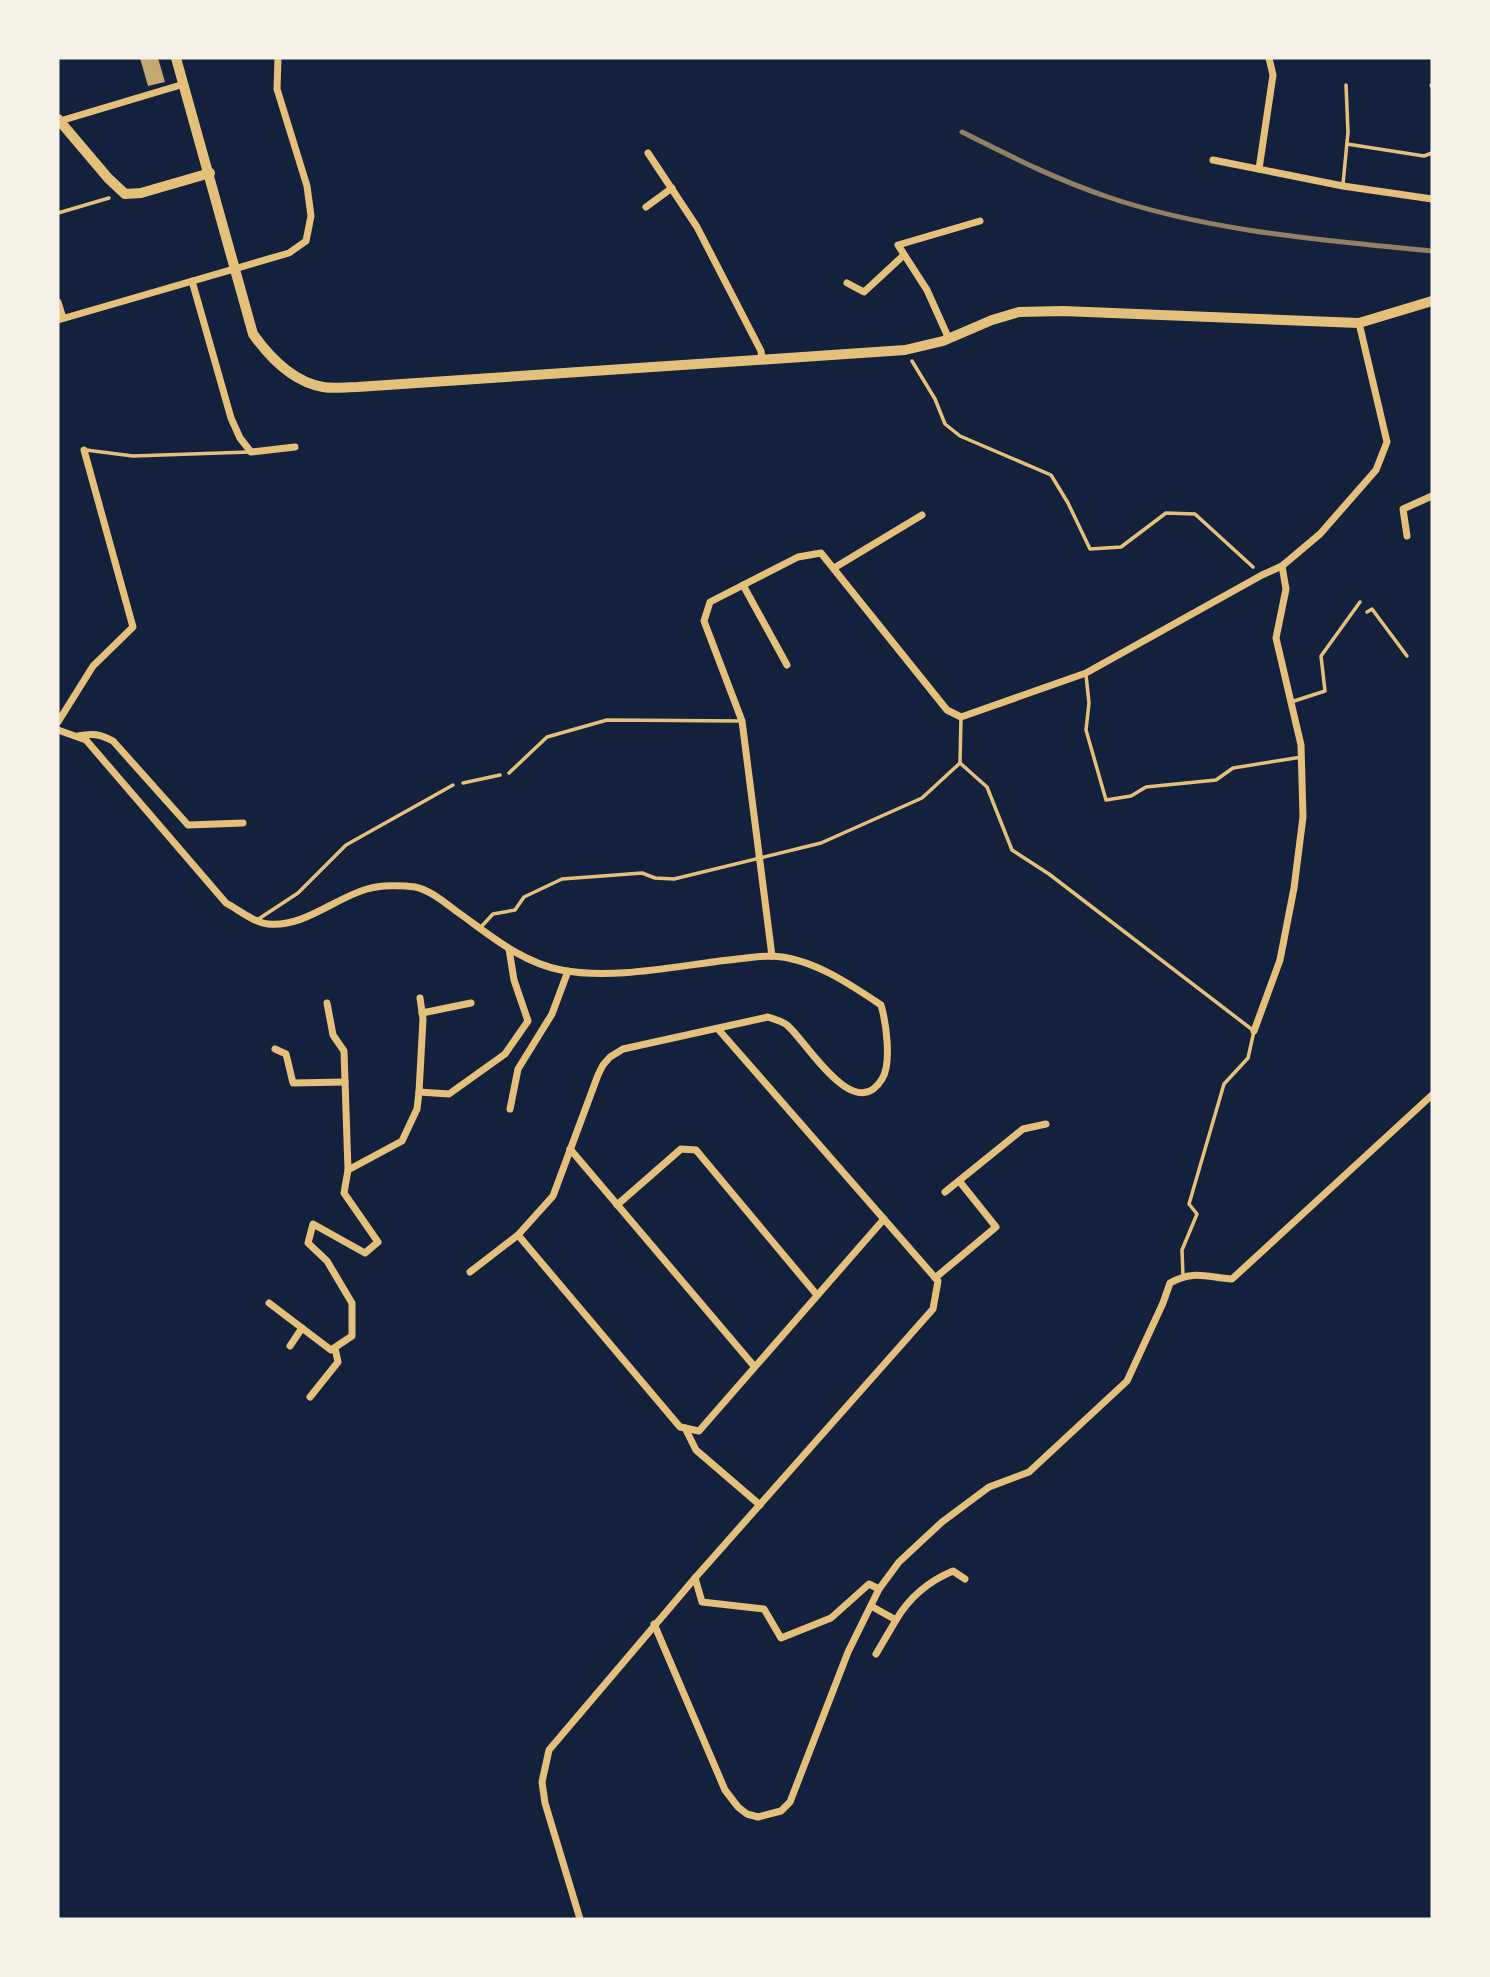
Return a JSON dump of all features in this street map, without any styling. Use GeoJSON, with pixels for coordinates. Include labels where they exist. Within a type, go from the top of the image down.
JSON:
{"type":"FeatureCollection","features":[{"type":"Feature","properties":{"kind":"street"},"geometry":{"type":"LineString","coordinates":[[176,58],[253,334],[269,356],[297,378],[323,387],[357,387],[905,350],[926,346],[1019,312],[1086,312],[1359,323],[1432,301]]}},
{"type":"Feature","properties":{"kind":"street"},"geometry":{"type":"LineString","coordinates":[[58,302],[60,319],[289,253],[306,241],[311,216],[307,186],[277,89],[278,58]]}},
{"type":"Feature","properties":{"kind":"street"},"geometry":{"type":"LineString","coordinates":[[1259,169],[1273,75],[1269,58]]}},
{"type":"Feature","properties":{"kind":"street"},"geometry":{"type":"LineString","coordinates":[[184,84],[59,120],[125,194],[141,193],[209,173]]}},
{"type":"Feature","properties":{"kind":"street"},"geometry":{"type":"LineString","coordinates":[[648,153],[696,227],[761,351],[762,360]]}},
{"type":"Feature","properties":{"kind":"street"},"geometry":{"type":"LineString","coordinates":[[1213,160],[1343,187],[1432,199]]}},
{"type":"Feature","properties":{"kind":"street"},"geometry":{"type":"LineString","coordinates":[[646,207],[671,188]]}},
{"type":"Feature","properties":{"kind":"street"},"geometry":{"type":"LineString","coordinates":[[949,338],[927,290],[898,245],[980,221]]}},
{"type":"Feature","properties":{"kind":"street"},"geometry":{"type":"LineString","coordinates":[[846,283],[864,292],[904,255]]}},
{"type":"Feature","properties":{"kind":"street"},"geometry":{"type":"LineString","coordinates":[[192,281],[231,418],[240,438],[251,452],[295,447]]}},
{"type":"Feature","properties":{"kind":"street"},"geometry":{"type":"LineString","coordinates":[[772,956],[743,721],[704,621],[709,602],[798,557],[821,553],[947,710],[961,717],[1086,673],[1282,566],[1320,534],[1376,470],[1387,442],[1359,323]]}},
{"type":"Feature","properties":{"kind":"street"},"geometry":{"type":"LineString","coordinates":[[58,722],[93,666],[133,627],[84,450]]}},
{"type":"Feature","properties":{"kind":"street"},"geometry":{"type":"LineString","coordinates":[[1407,536],[1403,509],[1432,496]]}},
{"type":"Feature","properties":{"kind":"street"},"geometry":{"type":"LineString","coordinates":[[834,568],[922,515]]}},
{"type":"Feature","properties":{"kind":"street"},"geometry":{"type":"LineString","coordinates":[[1254,1031],[1280,960],[1294,887],[1303,817],[1302,757],[1276,638],[1286,589],[1282,566]]}},
{"type":"Feature","properties":{"kind":"street"},"geometry":{"type":"LineString","coordinates":[[743,585],[788,665]]}},
{"type":"Feature","properties":{"kind":"street"},"geometry":{"type":"LineString","coordinates":[[58,730],[86,740],[226,903],[256,920],[268,924],[283,923],[305,917],[368,889],[386,886],[415,887],[430,893],[519,957],[568,971],[593,975],[772,956],[808,964],[839,978],[881,1005],[885,1020],[887,1064],[883,1079],[872,1090],[857,1093],[842,1087],[786,1023],[768,1017],[623,1049],[603,1065],[553,1196],[518,1235],[470,1272]]}},
{"type":"Feature","properties":{"kind":"street"},"geometry":{"type":"LineString","coordinates":[[77,737],[100,734],[113,741],[188,825],[243,823]]}},
{"type":"Feature","properties":{"kind":"street"},"geometry":{"type":"LineString","coordinates":[[419,1092],[449,1094],[505,1054],[528,1021],[514,980],[509,949]]}},
{"type":"Feature","properties":{"kind":"street"},"geometry":{"type":"LineString","coordinates":[[509,1110],[518,1069],[552,1014],[568,971]]}},
{"type":"Feature","properties":{"kind":"street"},"geometry":{"type":"LineString","coordinates":[[348,1170],[402,1141],[417,1110],[422,1013],[420,998]]}},
{"type":"Feature","properties":{"kind":"street"},"geometry":{"type":"LineString","coordinates":[[269,1303],[331,1350],[335,1348],[352,1336],[352,1303],[327,1261],[308,1243],[309,1233],[313,1224],[365,1253],[378,1242],[345,1193],[348,1170],[344,1051],[333,1035],[327,1003]]}},
{"type":"Feature","properties":{"kind":"street"},"geometry":{"type":"LineString","coordinates":[[422,1013],[471,1003]]}},
{"type":"Feature","properties":{"kind":"street"},"geometry":{"type":"LineString","coordinates":[[580,1919],[545,1803],[542,1782],[549,1750],[654,1624],[933,1309],[938,1281],[718,1029]]}},
{"type":"Feature","properties":{"kind":"street"},"geometry":{"type":"LineString","coordinates":[[275,1049],[286,1054],[293,1083],[345,1082]]}},
{"type":"Feature","properties":{"kind":"street"},"geometry":{"type":"LineString","coordinates":[[654,1624],[725,1790],[747,1814],[758,1817],[781,1811],[790,1802],[848,1652],[879,1589],[899,1562],[942,1522],[989,1487],[1029,1472],[1127,1381],[1170,1283],[1183,1276],[1198,1274],[1231,1279],[1432,1095]]}},
{"type":"Feature","properties":{"kind":"street"},"geometry":{"type":"LineString","coordinates":[[945,1192],[1023,1129],[1046,1124]]}},
{"type":"Feature","properties":{"kind":"street"},"geometry":{"type":"LineString","coordinates":[[570,1149],[754,1366]]}},
{"type":"Feature","properties":{"kind":"street"},"geometry":{"type":"LineString","coordinates":[[617,1205],[681,1149],[695,1150],[817,1295]]}},
{"type":"Feature","properties":{"kind":"street"},"geometry":{"type":"LineString","coordinates":[[935,1279],[996,1227],[960,1182]]}},
{"type":"Feature","properties":{"kind":"street"},"geometry":{"type":"LineString","coordinates":[[518,1235],[680,1427],[699,1430],[884,1219]]}},
{"type":"Feature","properties":{"kind":"street"},"geometry":{"type":"LineString","coordinates":[[290,1346],[302,1328]]}},
{"type":"Feature","properties":{"kind":"street"},"geometry":{"type":"LineString","coordinates":[[310,1397],[338,1362],[335,1348]]}},
{"type":"Feature","properties":{"kind":"street"},"geometry":{"type":"LineString","coordinates":[[685,1428],[696,1450],[760,1505]]}},
{"type":"Feature","properties":{"kind":"street"},"geometry":{"type":"LineString","coordinates":[[876,1654],[906,1602],[941,1576],[953,1571],[965,1579]]}},
{"type":"Feature","properties":{"kind":"street"},"geometry":{"type":"LineString","coordinates":[[695,1578],[702,1602],[764,1609],[780,1638],[831,1618],[869,1584],[879,1589]]}},
{"type":"Feature","properties":{"kind":"street"},"geometry":{"type":"LineString","coordinates":[[871,1606],[896,1620]]}},
{"type":"Feature","properties":{"kind":"lane"},"geometry":{"type":"LineString","coordinates":[[1343,187],[1347,144],[1346,85]]}},
{"type":"Feature","properties":{"kind":"lane"},"geometry":{"type":"LineString","coordinates":[[1347,144],[1424,156],[1432,153]]}},
{"type":"Feature","properties":{"kind":"lane"},"geometry":{"type":"LineString","coordinates":[[84,450],[134,456],[251,452]]}},
{"type":"Feature","properties":{"kind":"lane"},"geometry":{"type":"LineString","coordinates":[[1289,702],[1325,691],[1321,656],[1360,602]]}},
{"type":"Feature","properties":{"kind":"lane"},"geometry":{"type":"LineString","coordinates":[[1086,673],[1090,703],[1086,730],[1106,800],[1131,796],[1146,787],[1216,780],[1233,768],[1302,757]]}},
{"type":"Feature","properties":{"kind":"lane"},"geometry":{"type":"LineString","coordinates":[[480,928],[493,914],[516,910],[524,897],[562,879],[642,873],[655,878],[674,878],[821,843],[922,798],[960,763],[961,717]]}},
{"type":"Feature","properties":{"kind":"lane"},"geometry":{"type":"LineString","coordinates":[[509,773],[547,737],[607,720],[743,721]]}},
{"type":"Feature","properties":{"kind":"lane"},"geometry":{"type":"LineString","coordinates":[[960,763],[987,787],[1012,850],[1049,874],[1254,1031],[1248,1058],[1224,1084],[1189,1204],[1197,1214],[1182,1250],[1183,1276]]}},
{"type":"Feature","properties":{"kind":"lane"},"geometry":{"type":"LineString","coordinates":[[256,920],[298,892],[346,845],[453,785]]}},
{"type":"Feature","properties":{"kind":"path"},"geometry":{"type":"LineString","coordinates":[[58,213],[125,194]]}},
{"type":"Feature","properties":{"kind":"path"},"geometry":{"type":"LineString","coordinates":[[905,350],[935,399],[945,424],[960,436],[1051,475],[1090,549],[1121,547],[1166,513],[1195,514],[1262,575]]}},
{"type":"Feature","properties":{"kind":"path"},"geometry":{"type":"LineString","coordinates":[[1364,614],[1372,608],[1407,656]]}},
{"type":"Feature","properties":{"kind":"path"},"geometry":{"type":"LineString","coordinates":[[453,785],[509,773]]}},
{"type":"Feature","properties":{"kind":"building"},"geometry":{"type":"Polygon","coordinates":[[[140,58],[158,58],[165,82],[148,86],[140,58]]]}},
{"type":"Feature","properties":{"kind":"railway"},"geometry":{"type":"LineString","coordinates":[[962,132],[1070,183],[1147,209],[1268,233],[1432,251]]}}]}
